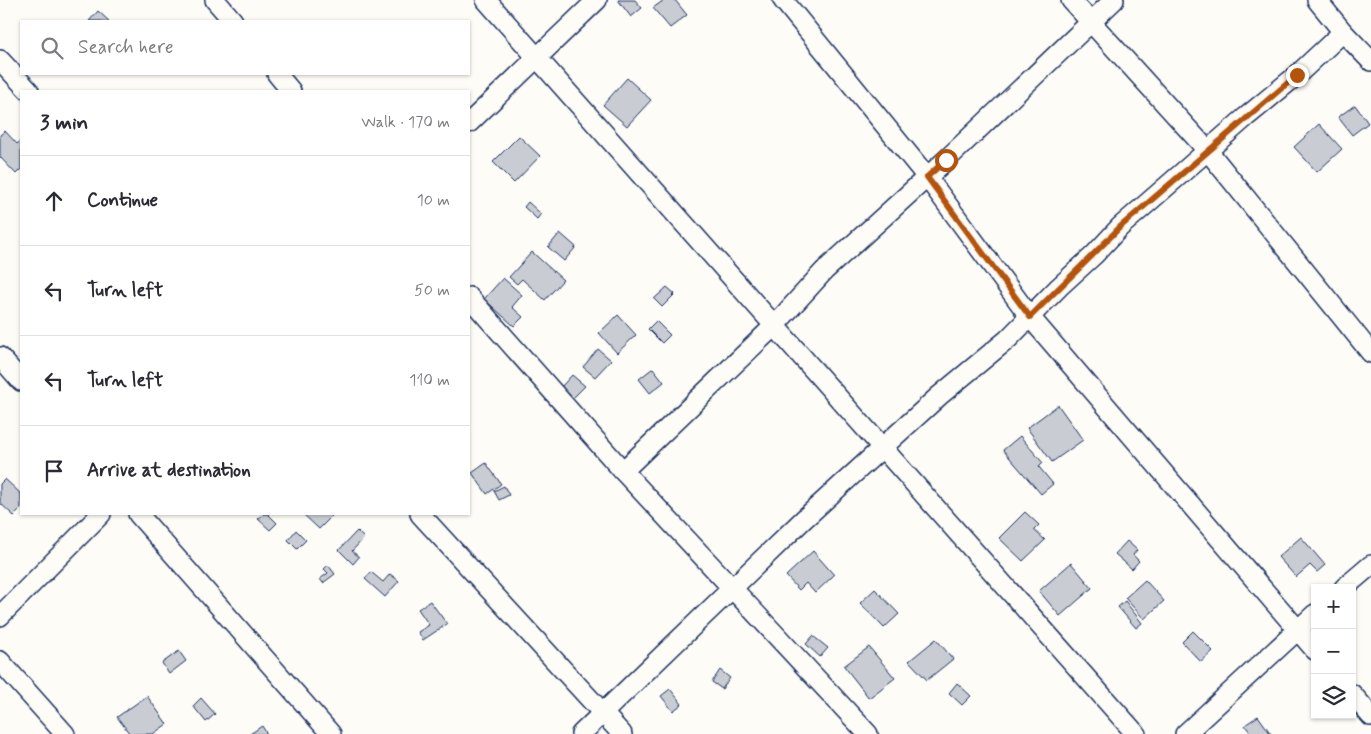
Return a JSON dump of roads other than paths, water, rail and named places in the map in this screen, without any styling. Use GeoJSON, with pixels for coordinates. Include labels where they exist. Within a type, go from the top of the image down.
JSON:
{"type":"FeatureCollection","features":[{"type":"Feature","properties":{"kind":"street"},"geometry":{"type":"LineString","coordinates":[[215,0],[232,20]]}},
{"type":"Feature","properties":{"kind":"street"},"geometry":{"type":"LineString","coordinates":[[486,0],[1136,734]]}},
{"type":"Feature","properties":{"kind":"street"},"geometry":{"type":"LineString","coordinates":[[470,122],[597,0]]}},
{"type":"Feature","properties":{"kind":"street"},"geometry":{"type":"LineString","coordinates":[[783,0],[927,177],[1030,317],[1311,645]]}},
{"type":"Feature","properties":{"kind":"street"},"geometry":{"type":"LineString","coordinates":[[1071,0],[1208,151],[1371,353]]}},
{"type":"Feature","properties":{"kind":"street"},"geometry":{"type":"LineString","coordinates":[[623,471],[774,326],[824,272],[1114,0]]}},
{"type":"Feature","properties":{"kind":"street"},"geometry":{"type":"LineString","coordinates":[[1317,0],[1343,32],[1371,61]]}},
{"type":"Feature","properties":{"kind":"street"},"geometry":{"type":"LineString","coordinates":[[581,734],[732,587],[882,448],[939,396],[1008,339],[1120,227],[1297,75],[1343,32]]}},
{"type":"Feature","properties":{"kind":"street"},"geometry":{"type":"LineString","coordinates":[[0,60],[28,90]]}},
{"type":"Feature","properties":{"kind":"street"},"geometry":{"type":"LineString","coordinates":[[278,75],[290,90]]}},
{"type":"Feature","properties":{"kind":"street"},"geometry":{"type":"LineString","coordinates":[[470,298],[623,471],[868,734]]}},
{"type":"Feature","properties":{"kind":"street"},"geometry":{"type":"LineString","coordinates":[[0,357],[20,380]]}},
{"type":"Feature","properties":{"kind":"street"},"geometry":{"type":"LineString","coordinates":[[0,616],[100,515]]}},
{"type":"Feature","properties":{"kind":"street"},"geometry":{"type":"LineString","coordinates":[[139,515],[331,734]]}},
{"type":"Feature","properties":{"kind":"street"},"geometry":{"type":"LineString","coordinates":[[421,515],[604,712],[622,734]]}},
{"type":"Feature","properties":{"kind":"street"},"geometry":{"type":"LineString","coordinates":[[1349,584],[1371,565]]}},
{"type":"Feature","properties":{"kind":"street"},"geometry":{"type":"LineString","coordinates":[[1186,734],[1311,617]]}},
{"type":"Feature","properties":{"kind":"street"},"geometry":{"type":"LineString","coordinates":[[0,661],[65,734]]}},
{"type":"Feature","properties":{"kind":"street"},"geometry":{"type":"LineString","coordinates":[[1356,699],[1371,716]]}}]}
